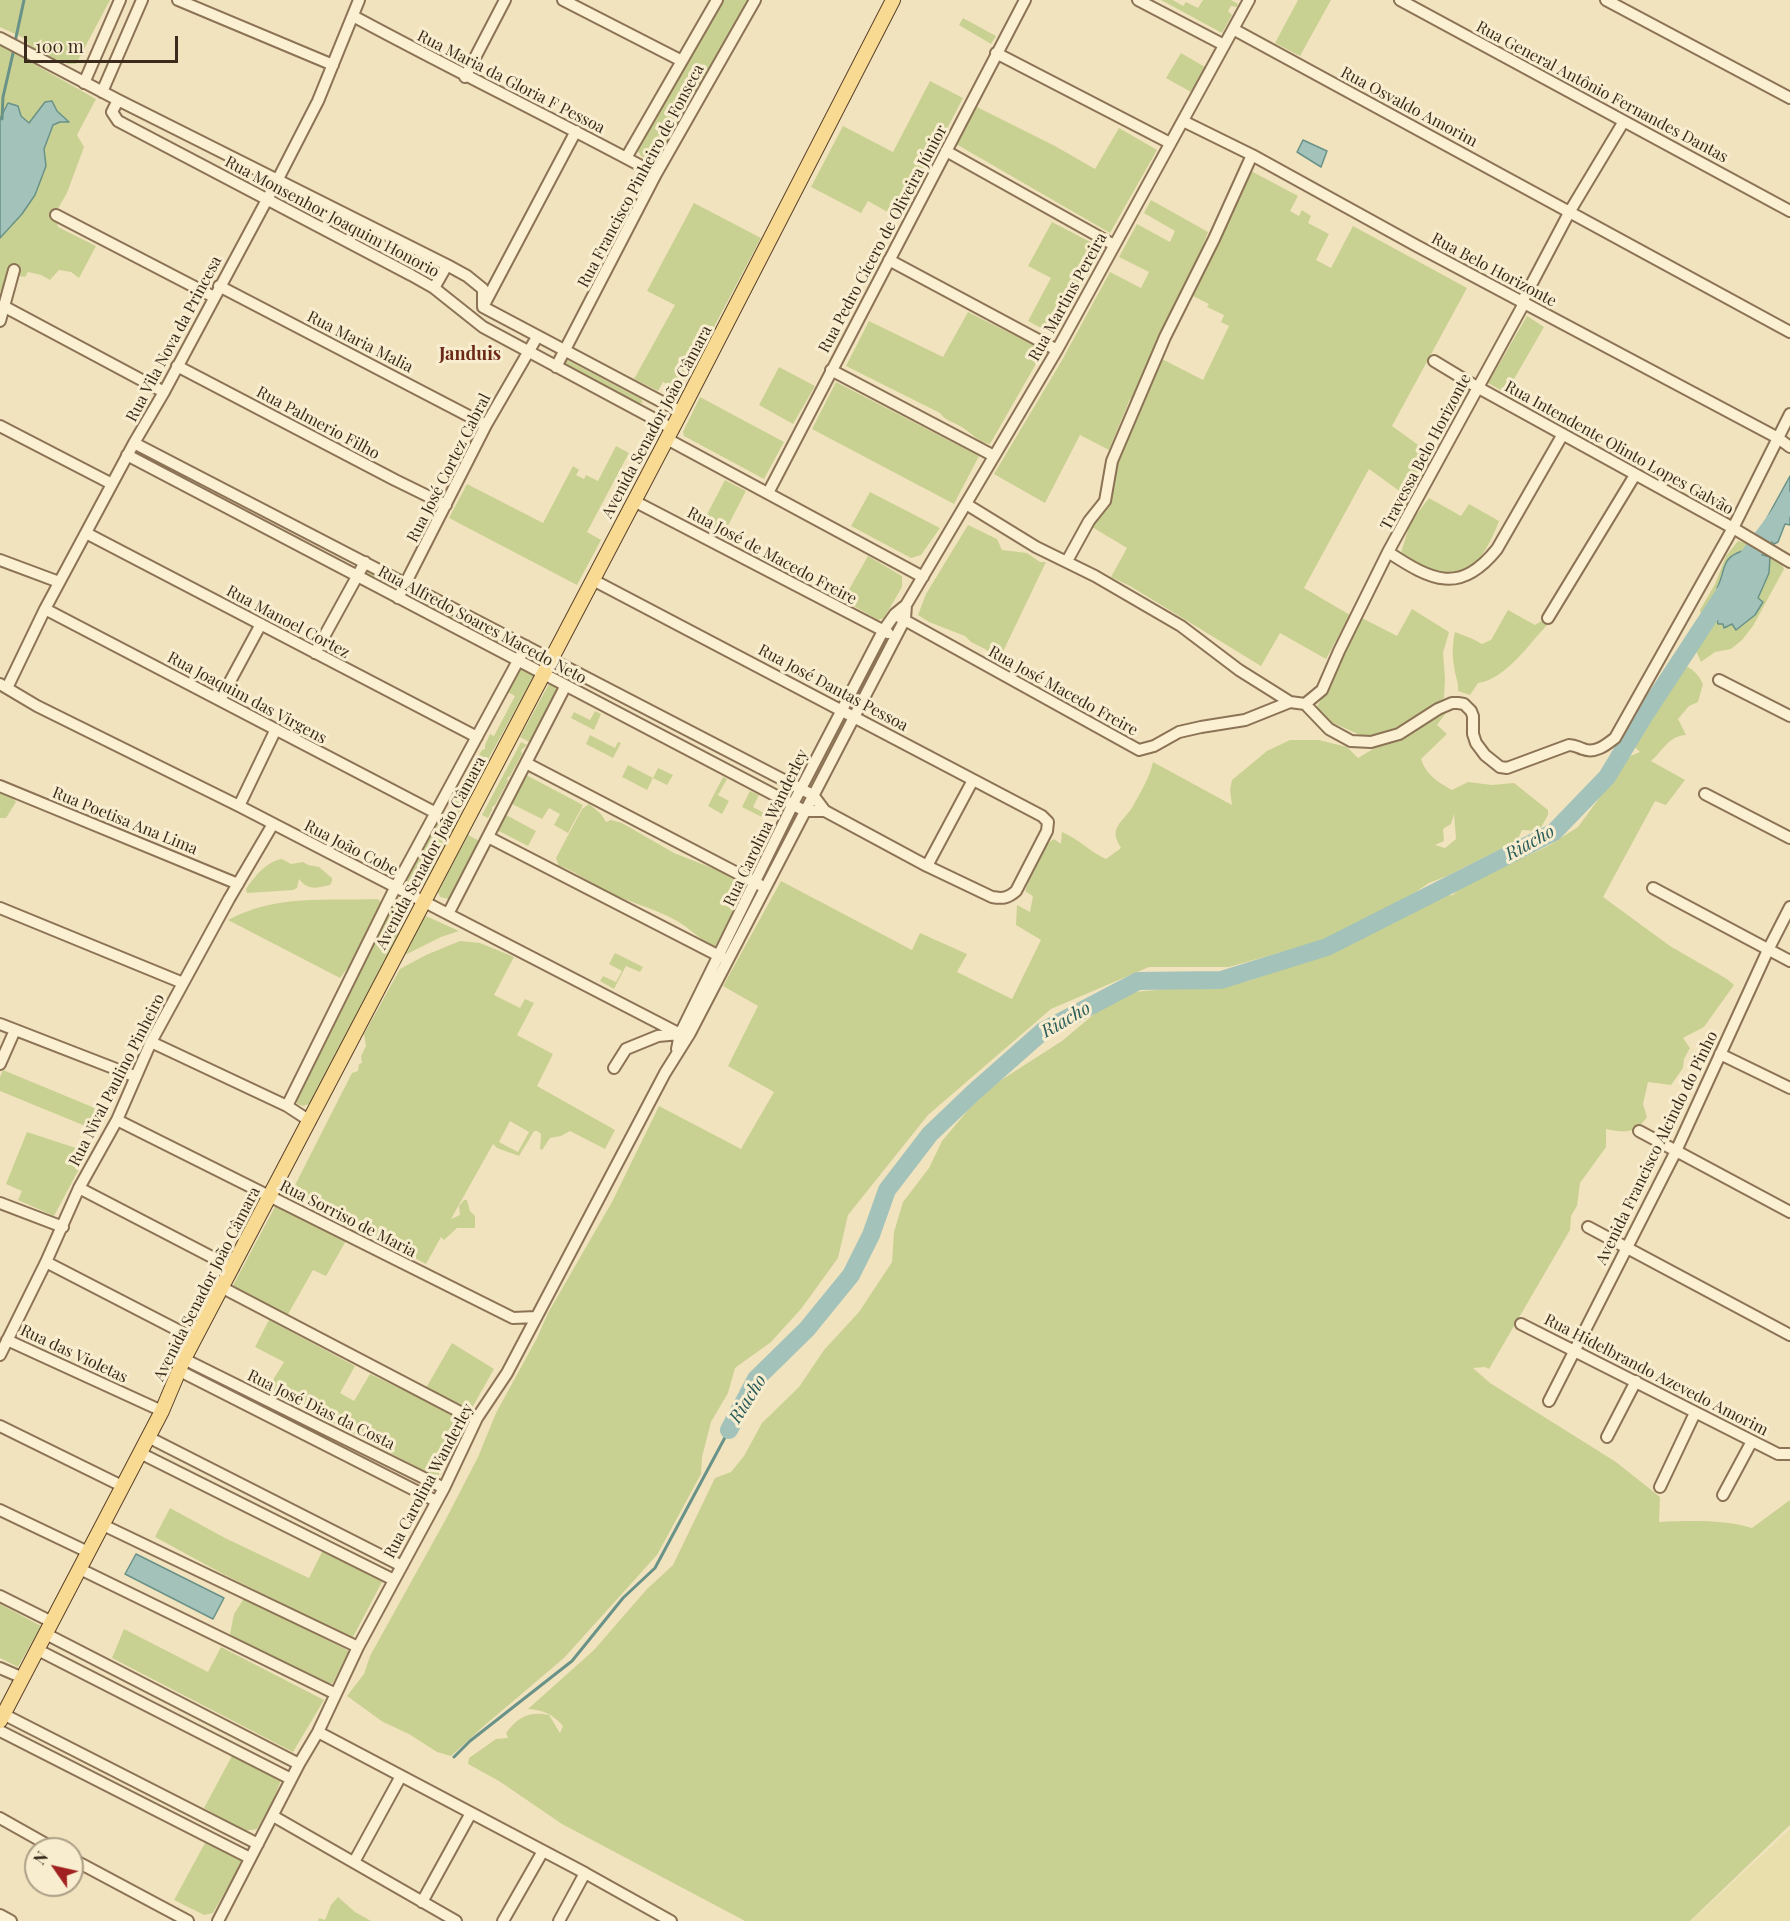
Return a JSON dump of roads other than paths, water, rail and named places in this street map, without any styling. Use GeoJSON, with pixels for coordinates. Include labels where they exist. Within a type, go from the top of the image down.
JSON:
{"type":"FeatureCollection","features":[{"type":"Feature","properties":{"kind":"main road","name":"Avenida Senador João Câmara"},"geometry":{"type":"LineString","coordinates":[[2,1718],[162,1411],[181,1365],[670,434],[893,0]]}},
{"type":"Feature","properties":{"kind":"street"},"geometry":{"type":"LineString","coordinates":[[84,83],[120,0]]}},
{"type":"Feature","properties":{"kind":"street"},"geometry":{"type":"LineString","coordinates":[[102,92],[142,0]]}},
{"type":"Feature","properties":{"kind":"street"},"geometry":{"type":"LineString","coordinates":[[178,0],[333,65]]}},
{"type":"Feature","properties":{"kind":"street","name":"Rua Vila Nova da Princesa"},"geometry":{"type":"LineString","coordinates":[[3,686],[127,455],[165,392],[219,286],[278,179],[318,101],[359,0]]}},
{"type":"Feature","properties":{"kind":"street"},"geometry":{"type":"LineString","coordinates":[[465,77],[505,0]]}},
{"type":"Feature","properties":{"kind":"street"},"geometry":{"type":"LineString","coordinates":[[563,0],[682,62]]}},
{"type":"Feature","properties":{"kind":"street"},"geometry":{"type":"LineString","coordinates":[[626,158],[717,0]]}},
{"type":"Feature","properties":{"kind":"street","name":"Rua Francisco Pinheiro de Fonseca"},"geometry":{"type":"LineString","coordinates":[[556,367],[656,174],[755,0]]}},
{"type":"Feature","properties":{"kind":"street","name":"Rua Pedro Cícero de Oliveira Júnior"},"geometry":{"type":"LineString","coordinates":[[768,493],[1025,0]]}},
{"type":"Feature","properties":{"kind":"street"},"geometry":{"type":"LineString","coordinates":[[1138,0],[1224,45]]}},
{"type":"Feature","properties":{"kind":"street","name":"Rua Martins Pereira"},"geometry":{"type":"LineString","coordinates":[[900,617],[1057,350],[1249,0]]}},
{"type":"Feature","properties":{"kind":"street","name":"Rua General Antônio Fernandes Dantas"},"geometry":{"type":"LineString","coordinates":[[1400,0],[1790,211]]}},
{"type":"Feature","properties":{"kind":"street"},"geometry":{"type":"LineString","coordinates":[[1606,0],[1790,98]]}},
{"type":"Feature","properties":{"kind":"street","name":"Rua Maria da Gloria F Pessoa"},"geometry":{"type":"LineString","coordinates":[[352,16],[465,77],[576,130],[656,174]]}},
{"type":"Feature","properties":{"kind":"street","name":"Rua Osvaldo Amorim"},"geometry":{"type":"LineString","coordinates":[[1233,29],[1790,332]]}},
{"type":"Feature","properties":{"kind":"street","name":"Rua Monsenhor Joaquim Honorio"},"geometry":{"type":"LineString","coordinates":[[0,38],[84,83],[467,276],[483,289],[483,307]]}},
{"type":"Feature","properties":{"kind":"street"},"geometry":{"type":"LineString","coordinates":[[996,53],[1170,143]]}},
{"type":"Feature","properties":{"kind":"street","name":"Rua Monsenhor Joaquim Honorio"},"geometry":{"type":"LineString","coordinates":[[118,100],[112,112],[118,121],[434,288],[483,327],[641,412],[670,434],[768,493],[923,577]]}},
{"type":"Feature","properties":{"kind":"street","name":"Rua Belo Horizonte"},"geometry":{"type":"LineString","coordinates":[[1183,121],[1252,155],[1778,438],[1790,447]]}},
{"type":"Feature","properties":{"kind":"street","name":"Travessa Belo Horizonte"},"geometry":{"type":"LineString","coordinates":[[1305,704],[1322,690],[1388,552],[1522,307],[1522,302],[1570,211],[1624,121]]}},
{"type":"Feature","properties":{"kind":"street"},"geometry":{"type":"LineString","coordinates":[[576,130],[483,307],[564,352],[681,412]]}},
{"type":"Feature","properties":{"kind":"street"},"geometry":{"type":"LineString","coordinates":[[946,151],[1114,244]]}},
{"type":"Feature","properties":{"kind":"street"},"geometry":{"type":"LineString","coordinates":[[1067,561],[1089,521],[1105,501],[1112,461],[1165,337],[1214,239],[1252,155]]}},
{"type":"Feature","properties":{"kind":"street"},"geometry":{"type":"LineString","coordinates":[[56,215],[214,297]]}},
{"type":"Feature","properties":{"kind":"street"},"geometry":{"type":"LineString","coordinates":[[889,260],[1057,350]]}},
{"type":"Feature","properties":{"kind":"street"},"geometry":{"type":"LineString","coordinates":[[434,288],[447,265]]}},
{"type":"Feature","properties":{"kind":"street"},"geometry":{"type":"LineString","coordinates":[[0,321],[14,270]]}},
{"type":"Feature","properties":{"kind":"street","name":"Rua Maria Malia"},"geometry":{"type":"LineString","coordinates":[[219,286],[486,425]]}},
{"type":"Feature","properties":{"kind":"street"},"geometry":{"type":"LineString","coordinates":[[5,308],[165,392]]}},
{"type":"Feature","properties":{"kind":"street","name":"Rua José Cortez Cabral"},"geometry":{"type":"LineString","coordinates":[[398,598],[486,425],[537,337]]}},
{"type":"Feature","properties":{"kind":"street","name":"Rua Intendente Olinto Lopes Galvão"},"geometry":{"type":"LineString","coordinates":[[1434,361],[1790,561]]}},
{"type":"Feature","properties":{"kind":"street","name":"Rua Palmerio Filho"},"geometry":{"type":"LineString","coordinates":[[177,366],[395,480],[446,504]]}},
{"type":"Feature","properties":{"kind":"street"},"geometry":{"type":"LineString","coordinates":[[831,370],[994,456]]}},
{"type":"Feature","properties":{"kind":"street"},"geometry":{"type":"LineString","coordinates":[[641,412],[650,396]]}},
{"type":"Feature","properties":{"kind":"street"},"geometry":{"type":"LineString","coordinates":[[966,504],[1036,547],[1067,561],[1181,626],[1239,670],[1290,702],[1305,704],[1329,729],[1351,741],[1371,742],[1399,734],[1452,703],[1464,704],[1473,716],[1473,734],[1476,743],[1495,765],[1504,768],[1574,744],[1588,751],[1595,750],[1615,738],[1733,528],[1790,414]]}},
{"type":"Feature","properties":{"kind":"street"},"geometry":{"type":"LineString","coordinates":[[0,426],[112,483]]}},
{"type":"Feature","properties":{"kind":"street"},"geometry":{"type":"LineString","coordinates":[[1388,552],[1425,574],[1438,577],[1457,578],[1475,572],[1497,549],[1563,434]]}},
{"type":"Feature","properties":{"kind":"street","name":"Rua Alfredo Soares Macedo Neto"},"geometry":{"type":"LineString","coordinates":[[134,443],[813,795],[825,811],[985,895],[1002,899],[1016,891],[1047,831]]}},
{"type":"Feature","properties":{"kind":"street","name":"Rua Alfredo Soares Macedo Neto"},"geometry":{"type":"LineString","coordinates":[[127,455],[805,811],[825,811]]}},
{"type":"Feature","properties":{"kind":"street"},"geometry":{"type":"LineString","coordinates":[[1548,618],[1635,474]]}},
{"type":"Feature","properties":{"kind":"street","name":"Rua José de Macedo Freire"},"geometry":{"type":"LineString","coordinates":[[634,501],[896,637]]}},
{"type":"Feature","properties":{"kind":"street"},"geometry":{"type":"LineString","coordinates":[[266,529],[274,514]]}},
{"type":"Feature","properties":{"kind":"street","name":"Rua Manoel Cortez"},"geometry":{"type":"LineString","coordinates":[[86,533],[477,737]]}},
{"type":"Feature","properties":{"kind":"street"},"geometry":{"type":"LineString","coordinates":[[0,560],[59,582]]}},
{"type":"Feature","properties":{"kind":"street"},"geometry":{"type":"LineString","coordinates":[[315,653],[365,562]]}},
{"type":"Feature","properties":{"kind":"street","name":"Rua José Dantas Pessoa"},"geometry":{"type":"LineString","coordinates":[[593,580],[1042,816],[1048,822],[1047,831]]}},
{"type":"Feature","properties":{"kind":"street"},"geometry":{"type":"LineString","coordinates":[[439,620],[447,605]]}},
{"type":"Feature","properties":{"kind":"street","name":"Rua Joaquim das Virgens"},"geometry":{"type":"LineString","coordinates":[[45,609],[436,813]]}},
{"type":"Feature","properties":{"kind":"street","name":"Rua Carolina Wanderley"},"geometry":{"type":"LineString","coordinates":[[760,885],[793,804],[883,631],[900,617]]}},
{"type":"Feature","properties":{"kind":"street","name":"Rua Carolina Wanderley"},"geometry":{"type":"LineString","coordinates":[[218,1921],[291,1779],[318,1732],[358,1647],[444,1488],[477,1418],[507,1373],[665,1072],[674,1059],[760,885],[805,811],[896,637],[900,617]]}},
{"type":"Feature","properties":{"kind":"street","name":"Rua José Macedo Freire"},"geometry":{"type":"LineString","coordinates":[[900,617],[1139,750],[1154,746],[1179,732],[1201,726],[1245,720],[1290,702]]}},
{"type":"Feature","properties":{"kind":"street"},"geometry":{"type":"LineString","coordinates":[[220,700],[261,624]]}},
{"type":"Feature","properties":{"kind":"street","name":"Avenida Senador João Câmara"},"geometry":{"type":"LineString","coordinates":[[287,1106],[395,888],[526,646]]}},
{"type":"Feature","properties":{"kind":"street"},"geometry":{"type":"LineString","coordinates":[[579,694],[587,678]]}},
{"type":"Feature","properties":{"kind":"street"},"geometry":{"type":"LineString","coordinates":[[1719,680],[1790,716]]}},
{"type":"Feature","properties":{"kind":"street","name":"Rua João Cobe"},"geometry":{"type":"LineString","coordinates":[[3,686],[37,706],[240,806],[395,888],[685,1034]]}},
{"type":"Feature","properties":{"kind":"street"},"geometry":{"type":"LineString","coordinates":[[448,914],[565,687]]}},
{"type":"Feature","properties":{"kind":"street"},"geometry":{"type":"LineString","coordinates":[[240,806],[276,729]]}},
{"type":"Feature","properties":{"kind":"street"},"geometry":{"type":"LineString","coordinates":[[526,763],[760,885]]}},
{"type":"Feature","properties":{"kind":"street"},"geometry":{"type":"LineString","coordinates":[[927,866],[973,780]]}},
{"type":"Feature","properties":{"kind":"street","name":"Rua Poetisa Ana Lima"},"geometry":{"type":"LineString","coordinates":[[0,786],[238,884]]}},
{"type":"Feature","properties":{"kind":"street"},"geometry":{"type":"LineString","coordinates":[[1706,794],[1790,838]]}},
{"type":"Feature","properties":{"kind":"street","name":"Rua Nival Paulino Pinheiro"},"geometry":{"type":"LineString","coordinates":[[0,1355],[63,1227],[79,1188],[117,1120],[134,1076],[151,1042],[273,824]]}},
{"type":"Feature","properties":{"kind":"street"},"geometry":{"type":"LineString","coordinates":[[488,837],[723,958]]}},
{"type":"Feature","properties":{"kind":"street"},"geometry":{"type":"LineString","coordinates":[[1653,888],[1790,961]]}},
{"type":"Feature","properties":{"kind":"street","name":"Avenida Francisco Alcindo do Pinho"},"geometry":{"type":"LineString","coordinates":[[1549,1401],[1676,1151],[1790,907]]}},
{"type":"Feature","properties":{"kind":"street"},"geometry":{"type":"LineString","coordinates":[[0,908],[183,983]]}},
{"type":"Feature","properties":{"kind":"street"},"geometry":{"type":"LineString","coordinates":[[0,1024],[134,1076]]}},
{"type":"Feature","properties":{"kind":"street"},"geometry":{"type":"LineString","coordinates":[[0,1064],[15,1030]]}},
{"type":"Feature","properties":{"kind":"street"},"geometry":{"type":"LineString","coordinates":[[614,1068],[626,1049],[658,1036],[685,1034]]}},
{"type":"Feature","properties":{"kind":"street"},"geometry":{"type":"LineString","coordinates":[[151,1042],[287,1106],[310,1121]]}},
{"type":"Feature","properties":{"kind":"street"},"geometry":{"type":"LineString","coordinates":[[1720,1054],[1790,1088]]}},
{"type":"Feature","properties":{"kind":"street","name":"Rua Sorriso de Maria"},"geometry":{"type":"LineString","coordinates":[[117,1120],[513,1318],[536,1317]]}},
{"type":"Feature","properties":{"kind":"street"},"geometry":{"type":"LineString","coordinates":[[1638,1131],[1790,1212]]}},
{"type":"Feature","properties":{"kind":"street"},"geometry":{"type":"LineString","coordinates":[[79,1188],[233,1268]]}},
{"type":"Feature","properties":{"kind":"street"},"geometry":{"type":"LineString","coordinates":[[0,1203],[63,1227]]}},
{"type":"Feature","properties":{"kind":"street"},"geometry":{"type":"LineString","coordinates":[[1588,1227],[1790,1335]]}},
{"type":"Feature","properties":{"kind":"street"},"geometry":{"type":"LineString","coordinates":[[46,1262],[195,1339]]}},
{"type":"Feature","properties":{"kind":"street"},"geometry":{"type":"LineString","coordinates":[[223,1288],[460,1412],[477,1418]]}},
{"type":"Feature","properties":{"kind":"street","name":"Rua Hidelbrando Azevedo Amorim"},"geometry":{"type":"LineString","coordinates":[[1521,1324],[1778,1454],[1790,1454]]}},
{"type":"Feature","properties":{"kind":"street","name":"Rua das Violetas"},"geometry":{"type":"LineString","coordinates":[[0,1327],[9,1336],[162,1411]]}},
{"type":"Feature","properties":{"kind":"street","name":"Rua José Dias da Costa"},"geometry":{"type":"LineString","coordinates":[[181,1365],[444,1488]]}},
{"type":"Feature","properties":{"kind":"street","name":"Rua José Dias da Costa"},"geometry":{"type":"LineString","coordinates":[[181,1365],[436,1501]]}},
{"type":"Feature","properties":{"kind":"street"},"geometry":{"type":"LineString","coordinates":[[1607,1437],[1636,1381]]}},
{"type":"Feature","properties":{"kind":"street"},"geometry":{"type":"LineString","coordinates":[[1660,1487],[1695,1413]]}},
{"type":"Feature","properties":{"kind":"street"},"geometry":{"type":"LineString","coordinates":[[0,1426],[123,1486]]}},
{"type":"Feature","properties":{"kind":"street"},"geometry":{"type":"LineString","coordinates":[[148,1437],[402,1566]]}},
{"type":"Feature","properties":{"kind":"street"},"geometry":{"type":"LineString","coordinates":[[1724,1495],[1752,1441]]}},
{"type":"Feature","properties":{"kind":"street"},"geometry":{"type":"LineString","coordinates":[[140,1453],[394,1580]]}},
{"type":"Feature","properties":{"kind":"street"},"geometry":{"type":"LineString","coordinates":[[0,1510],[88,1552]]}},
{"type":"Feature","properties":{"kind":"street"},"geometry":{"type":"LineString","coordinates":[[103,1525],[358,1647]]}},
{"type":"Feature","properties":{"kind":"street"},"geometry":{"type":"LineString","coordinates":[[80,1569],[336,1694]]}},
{"type":"Feature","properties":{"kind":"street"},"geometry":{"type":"LineString","coordinates":[[0,1596],[49,1628],[299,1764]]}},
{"type":"Feature","properties":{"kind":"street"},"geometry":{"type":"LineString","coordinates":[[38,1650],[291,1779]]}},
{"type":"Feature","properties":{"kind":"street"},"geometry":{"type":"LineString","coordinates":[[0,1668],[22,1678]]}},
{"type":"Feature","properties":{"kind":"street"},"geometry":{"type":"LineString","coordinates":[[2,1718],[258,1844]]}},
{"type":"Feature","properties":{"kind":"street"},"geometry":{"type":"LineString","coordinates":[[0,1731],[250,1858]]}},
{"type":"Feature","properties":{"kind":"street"},"geometry":{"type":"LineString","coordinates":[[318,1732],[671,1921]]}},
{"type":"Feature","properties":{"kind":"street"},"geometry":{"type":"LineString","coordinates":[[354,1862],[401,1776]]}},
{"type":"Feature","properties":{"kind":"street"},"geometry":{"type":"LineString","coordinates":[[423,1902],[471,1813]]}},
{"type":"Feature","properties":{"kind":"street"},"geometry":{"type":"LineString","coordinates":[[273,1816],[456,1921]]}},
{"type":"Feature","properties":{"kind":"street"},"geometry":{"type":"LineString","coordinates":[[0,1818],[34,1837]]}},
{"type":"Feature","properties":{"kind":"street"},"geometry":{"type":"LineString","coordinates":[[503,1921],[543,1851]]}},
{"type":"Feature","properties":{"kind":"street"},"geometry":{"type":"LineString","coordinates":[[84,1865],[188,1921]]}},
{"type":"Feature","properties":{"kind":"street"},"geometry":{"type":"LineString","coordinates":[[559,1921],[585,1873]]}},
{"type":"Feature","properties":{"kind":"street"},"geometry":{"type":"LineString","coordinates":[[0,1915],[11,1921]]}},
{"type":"Feature","properties":{"kind":"water"},"geometry":{"type":"Polygon","coordinates":[[[52,101],[57,111],[69,122],[53,125],[44,149],[46,166],[35,195],[22,214],[0,238],[0,119],[8,103],[18,106],[21,116],[29,123],[45,102],[52,101]]]}},
{"type":"Feature","properties":{"kind":"water"},"geometry":{"type":"Polygon","coordinates":[[[1303,140],[1327,151],[1321,167],[1297,152],[1303,140]]]}},
{"type":"Feature","properties":{"kind":"water"},"geometry":{"type":"Polygon","coordinates":[[[1790,476],[1790,525],[1785,524],[1778,542],[1774,544],[1762,534],[1763,525],[1790,476]]]}},
{"type":"Feature","properties":{"kind":"water"},"geometry":{"type":"Polygon","coordinates":[[[1746,550],[1770,557],[1769,573],[1758,598],[1763,602],[1755,615],[1736,630],[1732,624],[1724,628],[1723,624],[1718,624],[1716,603],[1721,591],[1717,588],[1725,564],[1731,556],[1746,550]]]}},
{"type":"Feature","properties":{"kind":"water"},"geometry":{"type":"Polygon","coordinates":[[[136,1554],[224,1598],[213,1619],[125,1574],[136,1554]]]}},
{"type":"Feature","properties":{"kind":"waterway"},"geometry":{"type":"LineString","coordinates":[[15,42],[24,0]]}},
{"type":"Feature","properties":{"kind":"waterway"},"geometry":{"type":"LineString","coordinates":[[2,119],[3,97],[14,49]]}},
{"type":"Feature","properties":{"kind":"waterway","name":"Riacho"},"geometry":{"type":"LineString","coordinates":[[729,1430],[756,1379],[807,1329],[851,1275],[871,1235],[887,1190],[930,1134],[1043,1031],[1138,981],[1221,980],[1327,947],[1554,832],[1607,777],[1644,716],[1749,556],[1790,501]]}},
{"type":"Feature","properties":{"kind":"waterway","name":"Riacho"},"geometry":{"type":"LineString","coordinates":[[454,1757],[470,1741],[572,1661],[623,1598],[655,1568],[729,1430]]}},
{"type":"Feature","properties":{"kind":"district","name":"Janduis"},"geometry":{"type":"Point","coordinates":[470,354]}}]}
